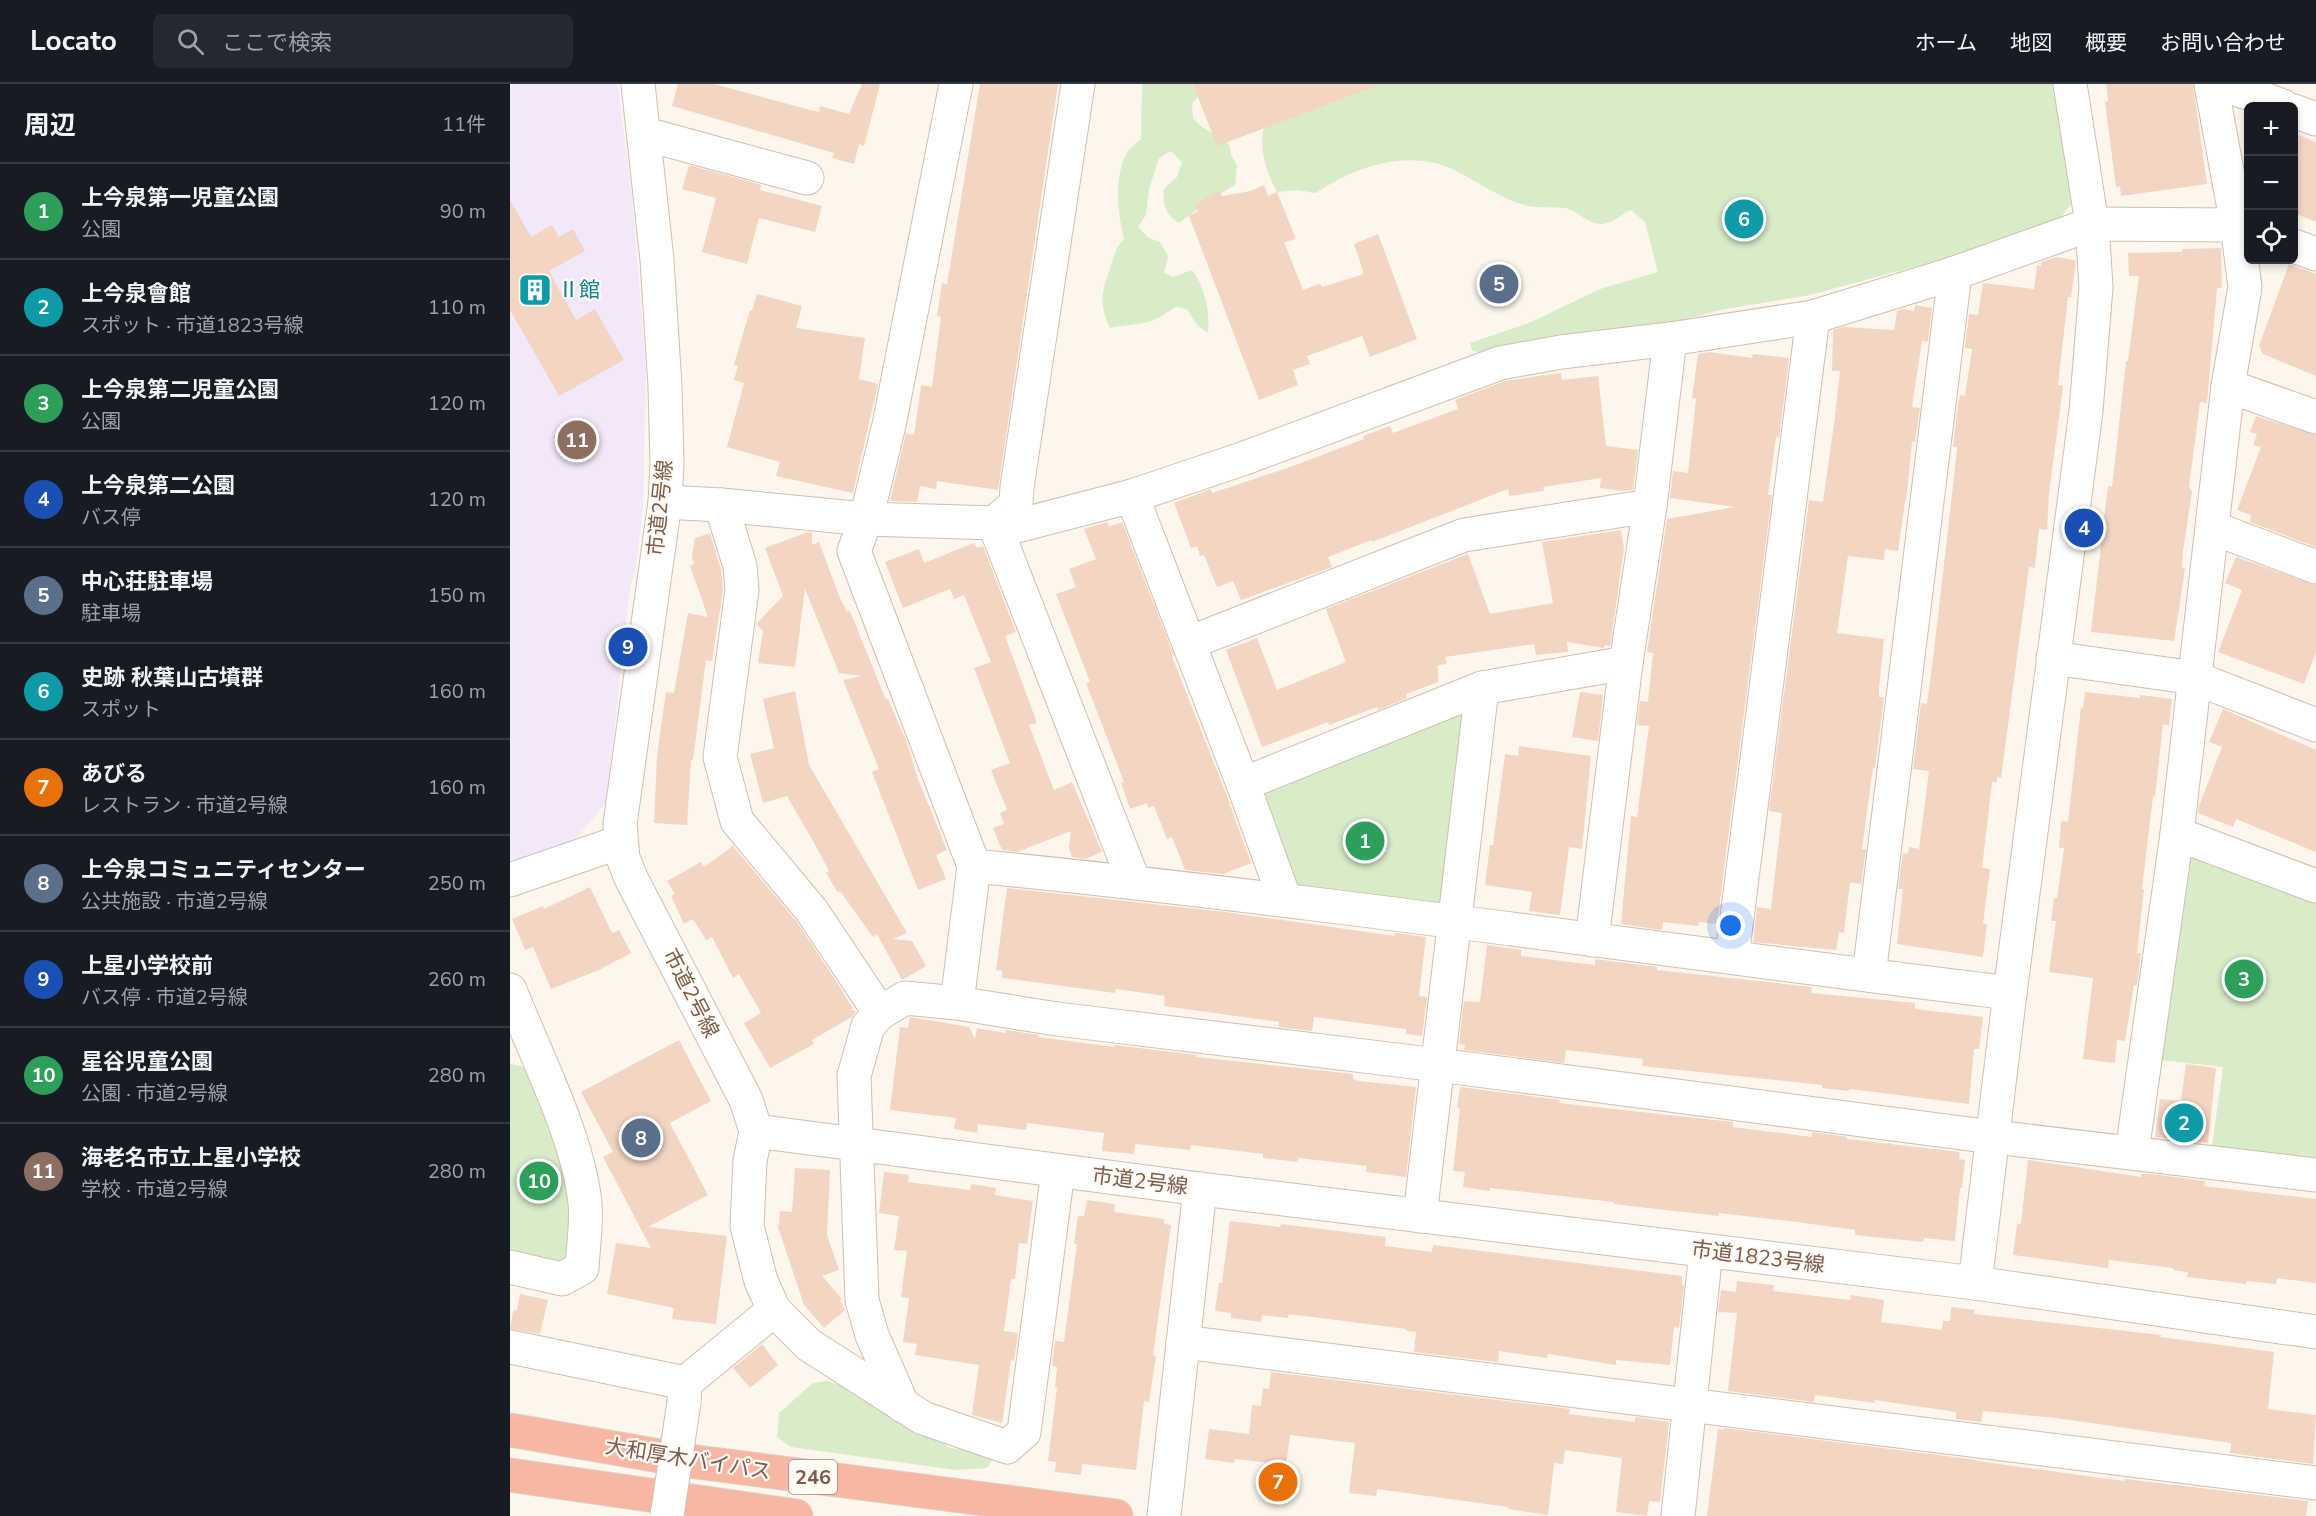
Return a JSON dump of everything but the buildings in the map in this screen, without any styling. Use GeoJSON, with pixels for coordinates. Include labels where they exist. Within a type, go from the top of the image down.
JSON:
{"type":"FeatureCollection","features":[{"type":"Feature","properties":{"kind":"highway","name":"大和厚木バイパス"},"geometry":{"type":"LineString","coordinates":[[510,1430],[689,1461],[1116,1516]]}},
{"type":"Feature","properties":{"kind":"highway","name":"大和厚木バイパス"},"geometry":{"type":"LineString","coordinates":[[510,1475],[796,1516]]}},
{"type":"Feature","properties":{"kind":"street","name":"市道2号線"},"geometry":{"type":"LineString","coordinates":[[638,84],[657,260],[665,386],[667,464],[665,502],[620,825],[620,842],[631,878],[746,1100],[756,1131],[1200,1189],[1164,1516]]}},
{"type":"Feature","properties":{"kind":"street"},"geometry":{"type":"LineString","coordinates":[[956,84],[889,425],[866,519],[854,551],[974,866],[957,1003]]}},
{"type":"Feature","properties":{"kind":"street"},"geometry":{"type":"LineString","coordinates":[[1078,84],[1017,487],[1005,514],[1134,882]]}},
{"type":"Feature","properties":{"kind":"street"},"geometry":{"type":"LineString","coordinates":[[1975,1283],[2010,993],[2086,411],[2096,287],[2092,224],[2070,84]]}},
{"type":"Feature","properties":{"kind":"street"},"geometry":{"type":"LineString","coordinates":[[2132,1152],[2177,834],[2228,386],[2245,287],[2243,227],[2211,84]]}},
{"type":"Feature","properties":{"kind":"street"},"geometry":{"type":"LineString","coordinates":[[2222,84],[2272,102]]}},
{"type":"Feature","properties":{"kind":"street"},"geometry":{"type":"LineString","coordinates":[[2298,112],[2316,119]]}},
{"type":"Feature","properties":{"kind":"street"},"geometry":{"type":"LineString","coordinates":[[645,134],[807,178]]}},
{"type":"Feature","properties":{"kind":"street"},"geometry":{"type":"LineString","coordinates":[[1005,514],[1010,528],[1132,496],[1242,459],[1500,363],[1561,352],[1670,339],[1813,317],[1955,273],[2092,224],[2243,227]]}},
{"type":"Feature","properties":{"kind":"street"},"geometry":{"type":"LineString","coordinates":[[2298,247],[2316,254]]}},
{"type":"Feature","properties":{"kind":"street"},"geometry":{"type":"LineString","coordinates":[[1869,975],[1955,273]]}},
{"type":"Feature","properties":{"kind":"street"},"geometry":{"type":"LineString","coordinates":[[1732,957],[1813,317]]}},
{"type":"Feature","properties":{"kind":"street"},"geometry":{"type":"LineString","coordinates":[[1593,940],[1626,663],[1650,506],[1670,339]]}},
{"type":"Feature","properties":{"kind":"street"},"geometry":{"type":"LineString","coordinates":[[2228,386],[2316,417]]}},
{"type":"Feature","properties":{"kind":"street"},"geometry":{"type":"LineString","coordinates":[[1132,496],[1243,784],[1285,900]]}},
{"type":"Feature","properties":{"kind":"street"},"geometry":{"type":"LineString","coordinates":[[665,502],[866,519],[1005,514]]}},
{"type":"Feature","properties":{"kind":"street"},"geometry":{"type":"LineString","coordinates":[[721,505],[740,566],[742,590],[720,757],[737,821],[812,911],[880,1013]]}},
{"type":"Feature","properties":{"kind":"street"},"geometry":{"type":"LineString","coordinates":[[1189,643],[1464,536],[1650,506]]}},
{"type":"Feature","properties":{"kind":"street"},"geometry":{"type":"LineString","coordinates":[[2213,528],[2316,567]]}},
{"type":"Feature","properties":{"kind":"street"},"geometry":{"type":"LineString","coordinates":[[2054,658],[2195,678],[2316,725]]}},
{"type":"Feature","properties":{"kind":"street"},"geometry":{"type":"LineString","coordinates":[[1243,784],[1482,687],[1626,663]]}},
{"type":"Feature","properties":{"kind":"street"},"geometry":{"type":"LineString","coordinates":[[1420,1216],[1482,687]]}},
{"type":"Feature","properties":{"kind":"street"},"geometry":{"type":"LineString","coordinates":[[2177,834],[2316,886]]}},
{"type":"Feature","properties":{"kind":"street"},"geometry":{"type":"LineString","coordinates":[[510,880],[620,842]]}},
{"type":"Feature","properties":{"kind":"street"},"geometry":{"type":"LineString","coordinates":[[974,866],[1285,900],[2010,993]]}},
{"type":"Feature","properties":{"kind":"street"},"geometry":{"type":"LineString","coordinates":[[510,990],[521,1048],[575,1155],[585,1204],[582,1268],[562,1279],[510,1267]]}},
{"type":"Feature","properties":{"kind":"street"},"geometry":{"type":"LineString","coordinates":[[903,1406],[872,1335],[862,1300],[854,1076],[868,1026],[880,1013],[904,999],[957,1003],[1057,1019],[1438,1065],[1992,1137],[2316,1174]]}},
{"type":"Feature","properties":{"kind":"street"},"geometry":{"type":"LineString","coordinates":[[756,1131],[750,1161],[747,1226],[761,1281],[774,1310],[809,1346],[922,1419],[1007,1447],[1024,1432],[1058,1171]]}},
{"type":"Feature","properties":{"kind":"street","name":"市道1823号線"},"geometry":{"type":"LineString","coordinates":[[1200,1189],[1975,1283],[2316,1332]]}},
{"type":"Feature","properties":{"kind":"street"},"geometry":{"type":"LineString","coordinates":[[1678,1516],[1706,1251]]}},
{"type":"Feature","properties":{"kind":"street"},"geometry":{"type":"LineString","coordinates":[[667,1516],[685,1392],[774,1310]]}},
{"type":"Feature","properties":{"kind":"street"},"geometry":{"type":"LineString","coordinates":[[1183,1342],[2316,1483]]}},
{"type":"Feature","properties":{"kind":"street"},"geometry":{"type":"LineString","coordinates":[[510,1347],[685,1392]]}},
{"type":"Feature","properties":{"kind":"shaded area"},"geometry":{"type":"Polygon","coordinates":[[[616,84],[618,86],[633,207],[646,372],[643,508],[636,565],[630,589],[606,803],[572,843],[510,863],[510,85],[616,84]]]}},
{"type":"Feature","properties":{"kind":"green space"},"geometry":{"type":"Polygon","coordinates":[[[1142,84],[1193,84],[1198,97],[1192,104],[1193,118],[1202,127],[1225,140],[1237,166],[1235,185],[1211,199],[1179,223],[1168,213],[1164,204],[1164,189],[1177,177],[1182,162],[1171,151],[1159,158],[1149,189],[1146,215],[1138,227],[1149,238],[1160,242],[1168,256],[1164,273],[1173,277],[1192,270],[1206,300],[1208,333],[1197,325],[1187,309],[1176,307],[1148,322],[1110,328],[1104,312],[1102,298],[1105,285],[1115,253],[1124,239],[1118,196],[1120,173],[1127,153],[1141,139],[1142,84]]]}},
{"type":"Feature","properties":{"kind":"green space"},"geometry":{"type":"Polygon","coordinates":[[[1339,84],[2059,84],[2071,204],[2058,221],[1954,256],[1810,295],[1720,310],[1660,326],[1497,346],[1481,354],[1472,350],[1470,343],[1529,323],[1600,289],[1658,272],[1645,222],[1631,210],[1610,222],[1601,224],[1565,208],[1520,204],[1458,172],[1422,161],[1385,163],[1366,168],[1316,193],[1297,190],[1277,192],[1264,160],[1262,144],[1264,126],[1283,116],[1304,113],[1316,107],[1339,84]]]}},
{"type":"Feature","properties":{"kind":"green space"},"geometry":{"type":"Polygon","coordinates":[[[1457,709],[1469,717],[1441,908],[1297,891],[1261,794],[1457,709]]]}},
{"type":"Feature","properties":{"kind":"green space"},"geometry":{"type":"Polygon","coordinates":[[[2206,855],[2316,898],[2316,1164],[2211,1153],[2223,1067],[2161,1060],[2186,867],[2192,859],[2206,855]]]}},
{"type":"Feature","properties":{"kind":"green space"},"geometry":{"type":"Polygon","coordinates":[[[510,1064],[521,1066],[531,1073],[565,1158],[573,1251],[564,1265],[510,1255],[510,1064]]]}},
{"type":"Feature","properties":{"kind":"green space"},"geometry":{"type":"Polygon","coordinates":[[[826,1381],[846,1386],[950,1448],[987,1453],[992,1461],[987,1468],[956,1470],[791,1447],[777,1437],[779,1413],[813,1383],[826,1381]]]}},
{"type":"Feature","properties":{"kind":"place","name":"史跡 秋葉山古墳群"},"geometry":{"type":"Point","coordinates":[1744,219]}},
{"type":"Feature","properties":{"kind":"place","name":"中心荘駐車場"},"geometry":{"type":"Point","coordinates":[1499,284]}},
{"type":"Feature","properties":{"kind":"place","name":"Ⅱ館"},"geometry":{"type":"Point","coordinates":[535,290]}},
{"type":"Feature","properties":{"kind":"place","name":"海老名市立上星小学校"},"geometry":{"type":"Point","coordinates":[577,440]}},
{"type":"Feature","properties":{"kind":"place","name":"上今泉第二公園"},"geometry":{"type":"Point","coordinates":[2084,528]}},
{"type":"Feature","properties":{"kind":"place","name":"上星小学校前"},"geometry":{"type":"Point","coordinates":[628,647]}},
{"type":"Feature","properties":{"kind":"place","name":"上今泉第一児童公園"},"geometry":{"type":"Point","coordinates":[1365,841]}},
{"type":"Feature","properties":{"kind":"place","name":"上今泉第二児童公園"},"geometry":{"type":"Point","coordinates":[2244,979]}},
{"type":"Feature","properties":{"kind":"place","name":"上今泉會館"},"geometry":{"type":"Point","coordinates":[2184,1123]}},
{"type":"Feature","properties":{"kind":"place","name":"上今泉コミュニティセンター"},"geometry":{"type":"Point","coordinates":[641,1138]}},
{"type":"Feature","properties":{"kind":"place","name":"星谷児童公園"},"geometry":{"type":"Point","coordinates":[539,1181]}},
{"type":"Feature","properties":{"kind":"place","name":"あびる"},"geometry":{"type":"Point","coordinates":[1278,1482]}}]}
